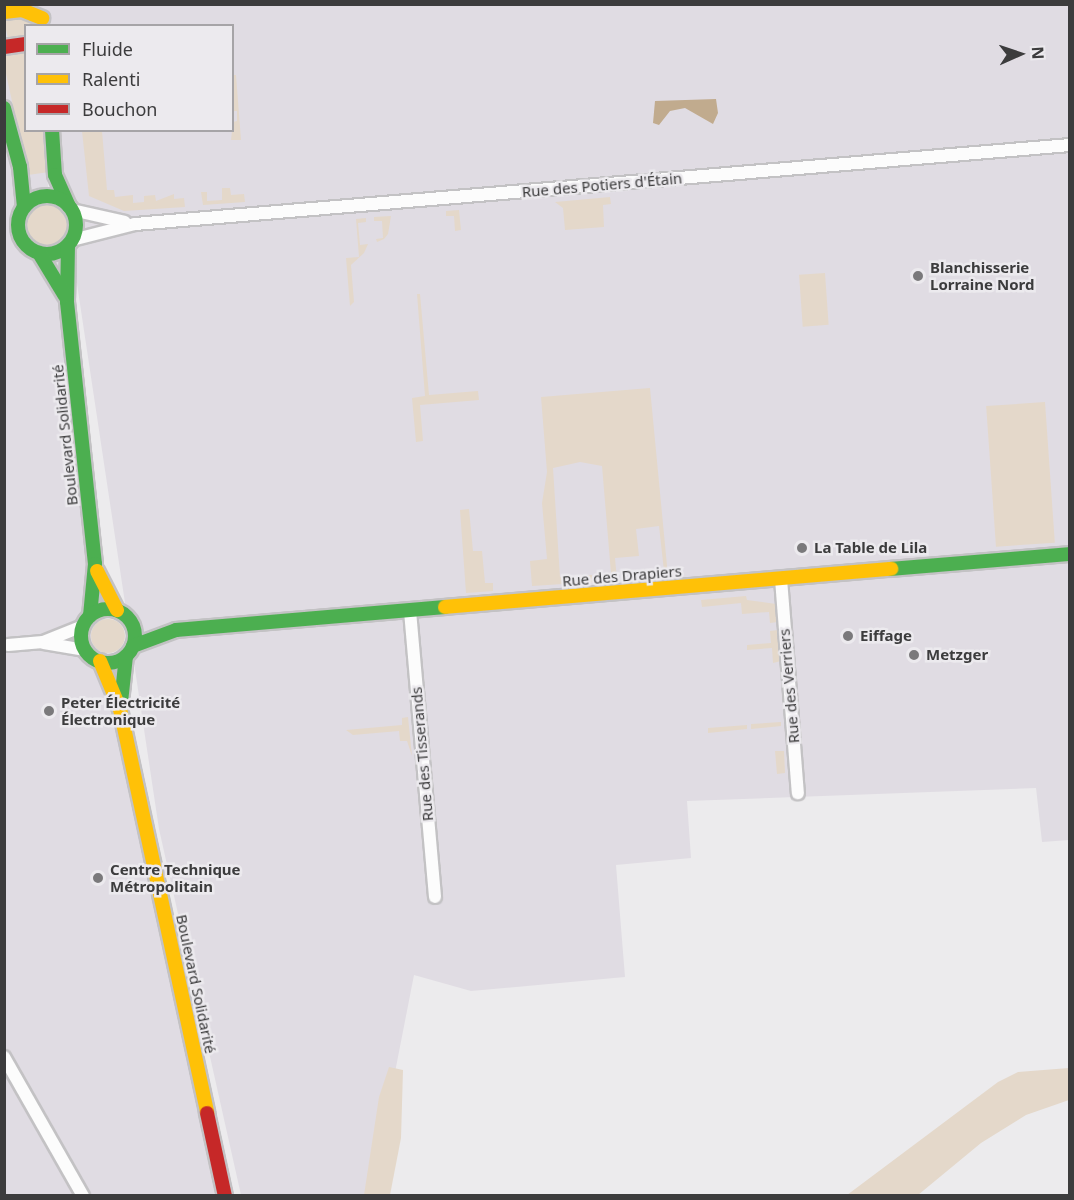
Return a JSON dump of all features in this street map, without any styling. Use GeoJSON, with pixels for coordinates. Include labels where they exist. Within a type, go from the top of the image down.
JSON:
{"type":"FeatureCollection","features":[{"type":"Feature","properties":{"kind":"main road"},"geometry":{"type":"LineString","coordinates":[[4,12],[22,10],[42,16]]}},
{"type":"Feature","properties":{"kind":"main road"},"geometry":{"type":"LineString","coordinates":[[4,47],[24,44]]}},
{"type":"Feature","properties":{"kind":"main road"},"geometry":{"type":"LineString","coordinates":[[4,108],[20,167],[22,209],[18,224],[22,241]]}},
{"type":"Feature","properties":{"kind":"main road"},"geometry":{"type":"LineString","coordinates":[[4,238],[22,241],[39,253],[53,254],[70,242],[76,226],[71,208],[56,175],[52,132]]}},
{"type":"Feature","properties":{"kind":"main road"},"geometry":{"type":"LineString","coordinates":[[4,222],[46,196],[71,208]]}},
{"type":"Feature","properties":{"kind":"main road","name":"Boulevard Solidarité"},"geometry":{"type":"LineString","coordinates":[[70,242],[67,302],[95,564],[87,621]]}},
{"type":"Feature","properties":{"kind":"main road","name":"Boulevard Solidarité"},"geometry":{"type":"LineString","coordinates":[[39,253],[67,302]]}},
{"type":"Feature","properties":{"kind":"main road","name":"Rue des Drapiers"},"geometry":{"type":"LineString","coordinates":[[130,619],[176,630],[1070,554]]}},
{"type":"Feature","properties":{"kind":"main road","name":"Boulevard Solidarité"},"geometry":{"type":"LineString","coordinates":[[95,564],[117,610]]}},
{"type":"Feature","properties":{"kind":"main road"},"geometry":{"type":"LineString","coordinates":[[103,609],[117,610],[130,619],[135,637],[130,651],[109,663],[100,661],[85,650],[87,621],[103,609]]}},
{"type":"Feature","properties":{"kind":"main road","name":"Rue des Drapiers"},"geometry":{"type":"LineString","coordinates":[[130,651],[176,630]]}},
{"type":"Feature","properties":{"kind":"main road","name":"Boulevard Solidarité"},"geometry":{"type":"LineString","coordinates":[[120,709],[130,651]]}},
{"type":"Feature","properties":{"kind":"main road","name":"Boulevard Solidarité"},"geometry":{"type":"LineString","coordinates":[[100,661],[120,709],[225,1196]]}},
{"type":"Feature","properties":{"kind":"street","name":"Rue des Potiers d'Étain"},"geometry":{"type":"LineString","coordinates":[[70,242],[135,224],[1070,145]]}},
{"type":"Feature","properties":{"kind":"street","name":"Rue des Potiers d'Étain"},"geometry":{"type":"LineString","coordinates":[[71,208],[135,224]]}},
{"type":"Feature","properties":{"kind":"street","name":"Rue des Verriers"},"geometry":{"type":"LineString","coordinates":[[781,579],[798,793]]}},
{"type":"Feature","properties":{"kind":"street","name":"Rue des Tisserands"},"geometry":{"type":"LineString","coordinates":[[410,611],[435,897]]}},
{"type":"Feature","properties":{"kind":"street"},"geometry":{"type":"LineString","coordinates":[[6,647],[43,642],[87,621]]}},
{"type":"Feature","properties":{"kind":"street"},"geometry":{"type":"LineString","coordinates":[[43,642],[85,650]]}},
{"type":"Feature","properties":{"kind":"street"},"geometry":{"type":"LineString","coordinates":[[4,1057],[83,1196]]}},
{"type":"Feature","properties":{"kind":"shaded area"},"geometry":{"type":"Polygon","coordinates":[[[4,5],[24,24],[24,132],[41,132],[107,638],[108,693],[218,1195],[5,1196],[4,5]]]}},
{"type":"Feature","properties":{"kind":"shaded area"},"geometry":{"type":"Polygon","coordinates":[[[35,5],[1069,5],[1069,840],[1042,842],[1036,788],[687,801],[691,858],[616,865],[625,977],[471,991],[414,975],[371,1195],[241,1195],[159,829],[54,132],[234,132],[234,24],[39,24],[35,5]]]}},
{"type":"Feature","properties":{"kind":"shaded area"},"geometry":{"type":"Polygon","coordinates":[[[12,18],[28,20],[32,24],[24,24],[24,36],[20,38],[8,38],[4,22],[12,18]]]}},
{"type":"Feature","properties":{"kind":"shaded area"},"geometry":{"type":"Polygon","coordinates":[[[24,50],[24,132],[46,132],[49,172],[28,175],[4,56],[24,50]]]}},
{"type":"Feature","properties":{"kind":"shaded area"},"geometry":{"type":"Polygon","coordinates":[[[234,75],[236,75],[241,140],[231,140],[234,122],[237,121],[237,111],[234,111],[234,75]]]}},
{"type":"Feature","properties":{"kind":"shaded area"},"geometry":{"type":"Polygon","coordinates":[[[716,99],[718,113],[713,124],[685,108],[670,111],[659,125],[653,123],[655,101],[716,99]]]}},
{"type":"Feature","properties":{"kind":"shaded area"},"geometry":{"type":"Polygon","coordinates":[[[82,132],[102,132],[107,190],[114,190],[115,197],[133,195],[133,203],[144,202],[144,196],[155,195],[156,201],[174,194],[174,199],[184,198],[185,207],[124,211],[89,196],[82,132]]]}},
{"type":"Feature","properties":{"kind":"shaded area"},"geometry":{"type":"Polygon","coordinates":[[[222,188],[230,188],[231,195],[244,194],[245,202],[203,205],[201,192],[207,192],[207,201],[222,200],[222,188]]]}},
{"type":"Feature","properties":{"kind":"shaded area"},"geometry":{"type":"Polygon","coordinates":[[[610,197],[611,204],[603,205],[604,227],[565,230],[563,208],[555,202],[610,197]]]}},
{"type":"Feature","properties":{"kind":"shaded area"},"geometry":{"type":"Polygon","coordinates":[[[47,203],[63,209],[69,225],[63,241],[47,247],[31,241],[25,225],[31,209],[47,203]]]}},
{"type":"Feature","properties":{"kind":"shaded area"},"geometry":{"type":"Polygon","coordinates":[[[459,210],[461,230],[455,231],[454,216],[446,216],[446,211],[459,210]]]}},
{"type":"Feature","properties":{"kind":"shaded area"},"geometry":{"type":"Polygon","coordinates":[[[391,216],[388,234],[384,239],[377,242],[376,239],[383,238],[382,221],[374,221],[374,217],[391,216]]]}},
{"type":"Feature","properties":{"kind":"shaded area"},"geometry":{"type":"Polygon","coordinates":[[[366,218],[366,222],[358,223],[360,245],[368,244],[364,253],[351,265],[354,302],[350,306],[346,258],[359,257],[356,219],[366,218]]]}},
{"type":"Feature","properties":{"kind":"shaded area"},"geometry":{"type":"Polygon","coordinates":[[[825,273],[829,325],[803,327],[799,275],[825,273]]]}},
{"type":"Feature","properties":{"kind":"shaded area"},"geometry":{"type":"Polygon","coordinates":[[[417,294],[420,294],[429,395],[478,391],[479,400],[420,405],[423,441],[416,442],[412,398],[425,396],[417,294]]]}},
{"type":"Feature","properties":{"kind":"shaded area"},"geometry":{"type":"Polygon","coordinates":[[[650,388],[668,576],[657,577],[656,572],[664,571],[659,526],[636,529],[639,556],[615,558],[617,580],[605,581],[604,575],[611,573],[602,466],[580,462],[553,468],[560,577],[592,575],[594,582],[532,586],[530,561],[547,559],[542,503],[547,472],[541,397],[650,388]]]}},
{"type":"Feature","properties":{"kind":"shaded area"},"geometry":{"type":"Polygon","coordinates":[[[1045,402],[1055,543],[996,547],[986,406],[1045,402]]]}},
{"type":"Feature","properties":{"kind":"shaded area"},"geometry":{"type":"Polygon","coordinates":[[[469,509],[473,551],[482,551],[485,583],[493,583],[493,591],[466,593],[460,510],[469,509]]]}},
{"type":"Feature","properties":{"kind":"shaded area"},"geometry":{"type":"Polygon","coordinates":[[[746,596],[747,600],[776,604],[778,622],[770,623],[769,612],[742,614],[741,603],[702,607],[701,600],[746,596]]]}},
{"type":"Feature","properties":{"kind":"shaded area"},"geometry":{"type":"Polygon","coordinates":[[[108,619],[120,624],[125,636],[120,648],[108,653],[96,648],[91,636],[96,624],[108,619]]]}},
{"type":"Feature","properties":{"kind":"shaded area"},"geometry":{"type":"Polygon","coordinates":[[[778,630],[781,661],[773,663],[772,648],[747,650],[747,645],[771,643],[770,631],[778,630]]]}},
{"type":"Feature","properties":{"kind":"shaded area"},"geometry":{"type":"Polygon","coordinates":[[[408,717],[412,756],[407,741],[400,741],[399,731],[353,735],[346,730],[402,725],[402,718],[408,717]]]}},
{"type":"Feature","properties":{"kind":"shaded area"},"geometry":{"type":"Polygon","coordinates":[[[781,722],[781,726],[751,729],[751,724],[781,722]]]}},
{"type":"Feature","properties":{"kind":"shaded area"},"geometry":{"type":"Polygon","coordinates":[[[747,725],[747,729],[708,733],[708,728],[747,725]]]}},
{"type":"Feature","properties":{"kind":"shaded area"},"geometry":{"type":"Polygon","coordinates":[[[775,751],[784,751],[785,773],[777,774],[775,751]]]}},
{"type":"Feature","properties":{"kind":"shaded area"},"geometry":{"type":"Polygon","coordinates":[[[389,1067],[403,1070],[401,1138],[390,1195],[364,1195],[379,1097],[389,1067]]]}},
{"type":"Feature","properties":{"kind":"shaded area"},"geometry":{"type":"Polygon","coordinates":[[[1069,1068],[1069,1100],[1026,1115],[981,1143],[918,1195],[847,1195],[998,1082],[1018,1072],[1069,1068]]]}},
{"type":"Feature","properties":{"kind":"traffic: fast"},"geometry":{"type":"LineString","coordinates":[[4,108],[20,167],[24,207]]}},
{"type":"Feature","properties":{"kind":"traffic: fast"},"geometry":{"type":"LineString","coordinates":[[52,132],[55,175],[69,206]]}},
{"type":"Feature","properties":{"kind":"traffic: fast"},"geometry":{"type":"LineString","coordinates":[[41,196],[53,196],[68,204],[76,219],[76,225],[76,231],[68,246],[53,254],[41,254],[26,246],[18,231],[18,219],[26,204],[41,196]]}},
{"type":"Feature","properties":{"kind":"traffic: fast"},"geometry":{"type":"LineString","coordinates":[[68,245],[67,302],[95,564],[90,616]]}},
{"type":"Feature","properties":{"kind":"traffic: fast"},"geometry":{"type":"LineString","coordinates":[[39,253],[65,296]]}},
{"type":"Feature","properties":{"kind":"traffic: fast"},"geometry":{"type":"LineString","coordinates":[[891,569],[1070,554]]}},
{"type":"Feature","properties":{"kind":"traffic: fast"},"geometry":{"type":"LineString","coordinates":[[133,646],[176,630],[445,607]]}},
{"type":"Feature","properties":{"kind":"traffic: fast"},"geometry":{"type":"LineString","coordinates":[[108,609],[118,611],[127,617],[133,626],[135,636],[133,646],[127,655],[118,661],[108,663],[98,661],[89,655],[83,646],[81,636],[83,626],[89,617],[98,611],[108,609]]}},
{"type":"Feature","properties":{"kind":"traffic: fast"},"geometry":{"type":"LineString","coordinates":[[121,702],[126,656]]}},
{"type":"Feature","properties":{"kind":"traffic: slow"},"geometry":{"type":"LineString","coordinates":[[4,12],[22,10],[42,18]]}},
{"type":"Feature","properties":{"kind":"traffic: slow"},"geometry":{"type":"LineString","coordinates":[[445,607],[891,569]]}},
{"type":"Feature","properties":{"kind":"traffic: slow"},"geometry":{"type":"LineString","coordinates":[[97,571],[117,610]]}},
{"type":"Feature","properties":{"kind":"traffic: slow"},"geometry":{"type":"LineString","coordinates":[[100,661],[120,709],[207,1113]]}},
{"type":"Feature","properties":{"kind":"traffic: jam"},"geometry":{"type":"LineString","coordinates":[[4,47],[24,44]]}},
{"type":"Feature","properties":{"kind":"traffic: jam"},"geometry":{"type":"LineString","coordinates":[[207,1113],[225,1196]]}},
{"type":"Feature","properties":{"kind":"place","name":"Blanchisserie Lorraine Nord"},"geometry":{"type":"Point","coordinates":[918,276]}},
{"type":"Feature","properties":{"kind":"place","name":"La Table de Lila"},"geometry":{"type":"Point","coordinates":[802,548]}},
{"type":"Feature","properties":{"kind":"place","name":"Eiffage"},"geometry":{"type":"Point","coordinates":[848,636]}},
{"type":"Feature","properties":{"kind":"place","name":"Metzger"},"geometry":{"type":"Point","coordinates":[914,655]}},
{"type":"Feature","properties":{"kind":"place","name":"Peter Électricité Électronique"},"geometry":{"type":"Point","coordinates":[49,711]}},
{"type":"Feature","properties":{"kind":"place","name":"Centre Technique Métropolitain"},"geometry":{"type":"Point","coordinates":[98,878]}}]}
